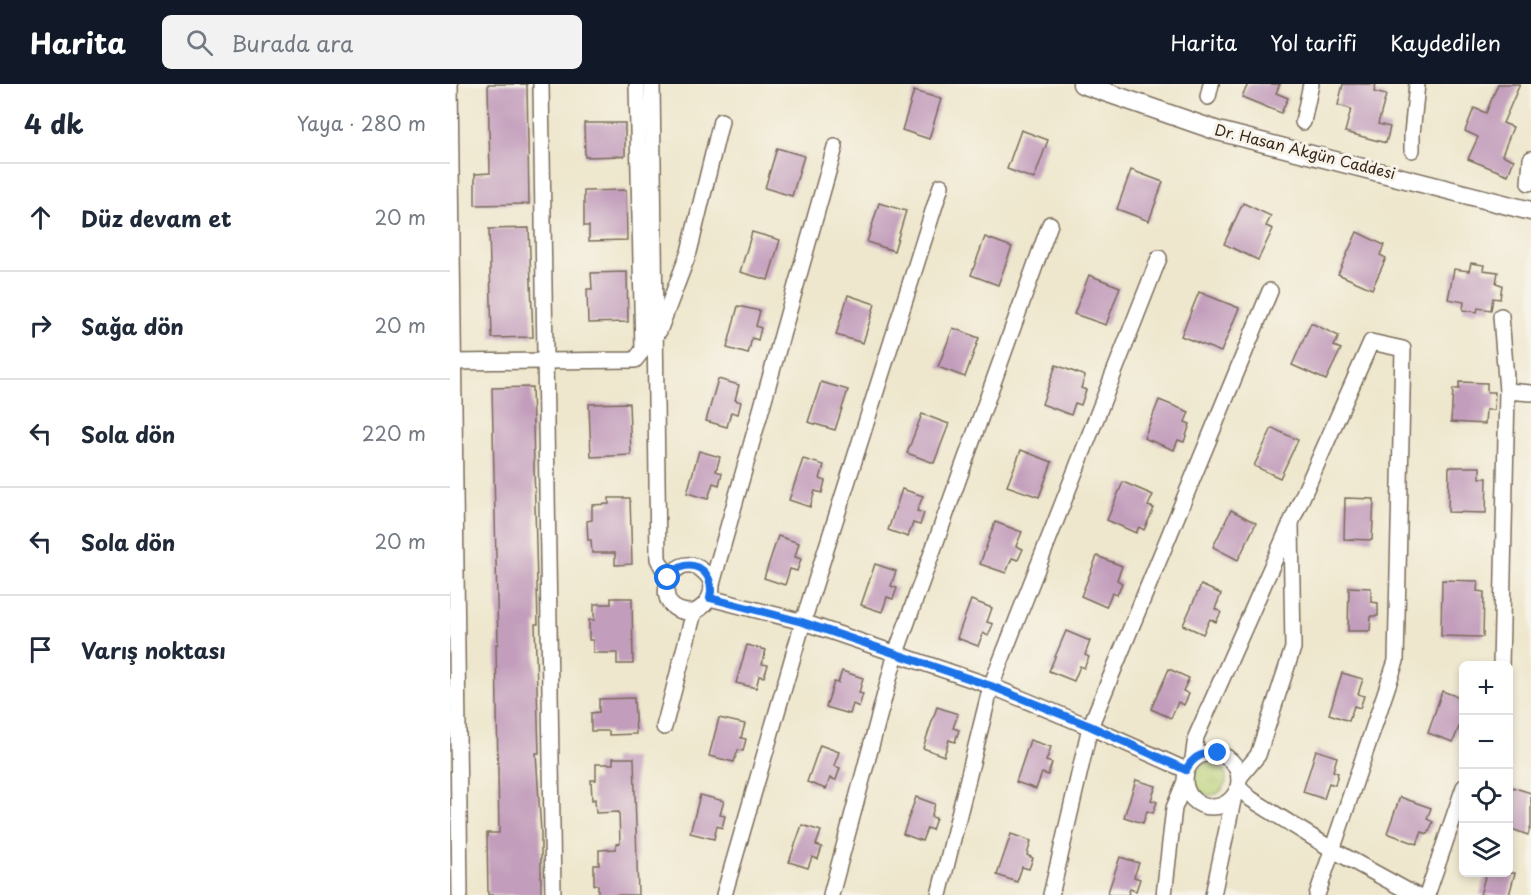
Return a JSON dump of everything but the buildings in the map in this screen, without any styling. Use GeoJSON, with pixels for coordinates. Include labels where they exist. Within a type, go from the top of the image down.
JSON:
{"type":"FeatureCollection","features":[{"type":"Feature","properties":{"kind":"street"},"geometry":{"type":"LineString","coordinates":[[450,84],[451,362],[460,895]]}},
{"type":"Feature","properties":{"kind":"street"},"geometry":{"type":"LineString","coordinates":[[541,84],[553,895]]}},
{"type":"Feature","properties":{"kind":"street"},"geometry":{"type":"LineString","coordinates":[[451,362],[635,360],[643,350],[637,84]]}},
{"type":"Feature","properties":{"kind":"street"},"geometry":{"type":"LineString","coordinates":[[652,84],[658,559],[668,578]]}},
{"type":"Feature","properties":{"kind":"street","name":"Dr. Hasan Akgün Caddesi"},"geometry":{"type":"LineString","coordinates":[[1082,84],[1218,131],[1531,211]]}},
{"type":"Feature","properties":{"kind":"street"},"geometry":{"type":"LineString","coordinates":[[1303,122],[1311,84]]}},
{"type":"Feature","properties":{"kind":"street"},"geometry":{"type":"LineString","coordinates":[[1412,150],[1417,84]]}},
{"type":"Feature","properties":{"kind":"street"},"geometry":{"type":"LineString","coordinates":[[656,340],[689,252],[721,120]]}},
{"type":"Feature","properties":{"kind":"street"},"geometry":{"type":"LineString","coordinates":[[711,591],[705,572],[692,566],[678,568],[668,578],[666,585],[668,600],[679,610],[694,612],[701,609],[711,591],[835,147]]}},
{"type":"Feature","properties":{"kind":"street"},"geometry":{"type":"LineString","coordinates":[[1529,183],[1531,159]]}},
{"type":"Feature","properties":{"kind":"street"},"geometry":{"type":"LineString","coordinates":[[724,895],[802,622],[941,186]]}},
{"type":"Feature","properties":{"kind":"street"},"geometry":{"type":"LineString","coordinates":[[831,895],[896,653],[1050,224]]}},
{"type":"Feature","properties":{"kind":"street"},"geometry":{"type":"LineString","coordinates":[[939,895],[991,686],[1159,258]]}},
{"type":"Feature","properties":{"kind":"street"},"geometry":{"type":"LineString","coordinates":[[1051,895],[1090,726],[1270,291]]}},
{"type":"Feature","properties":{"kind":"street"},"geometry":{"type":"LineString","coordinates":[[1501,316],[1507,391],[1501,661]]}},
{"type":"Feature","properties":{"kind":"street"},"geometry":{"type":"LineString","coordinates":[[1164,895],[1174,808],[1188,771],[1196,737],[1291,518],[1371,342],[1403,349],[1396,661],[1317,895]]}},
{"type":"Feature","properties":{"kind":"street"},"geometry":{"type":"LineString","coordinates":[[1507,391],[1531,393]]}},
{"type":"Feature","properties":{"kind":"street"},"geometry":{"type":"LineString","coordinates":[[1213,895],[1237,787],[1233,762],[1226,756],[1209,752],[1188,771],[1188,793],[1201,805],[1219,806],[1228,802],[1237,787],[1258,755],[1293,648],[1291,518]]}},
{"type":"Feature","properties":{"kind":"street"},"geometry":{"type":"LineString","coordinates":[[711,591],[991,686],[1090,726],[1188,771]]}},
{"type":"Feature","properties":{"kind":"street"},"geometry":{"type":"LineString","coordinates":[[664,727],[694,612]]}},
{"type":"Feature","properties":{"kind":"street"},"geometry":{"type":"LineString","coordinates":[[1237,787],[1251,799],[1333,850],[1415,895]]}},
{"type":"Feature","properties":{"kind":"street"},"geometry":{"type":"LineString","coordinates":[[1427,895],[1459,802]]}},
{"type":"Feature","properties":{"kind":"green space"},"geometry":{"type":"Polygon","coordinates":[[[1210,763],[1221,768],[1226,779],[1221,790],[1210,795],[1199,790],[1194,779],[1199,768],[1210,763]]]}},
{"type":"Feature","properties":{"kind":"route"},"geometry":{"type":"LineString","coordinates":[[668,578],[678,568],[685,566],[699,568],[705,572],[712,584],[710,598],[802,622],[991,686],[1090,726],[1186,770],[1193,759],[1201,754],[1218,753]]}}]}
